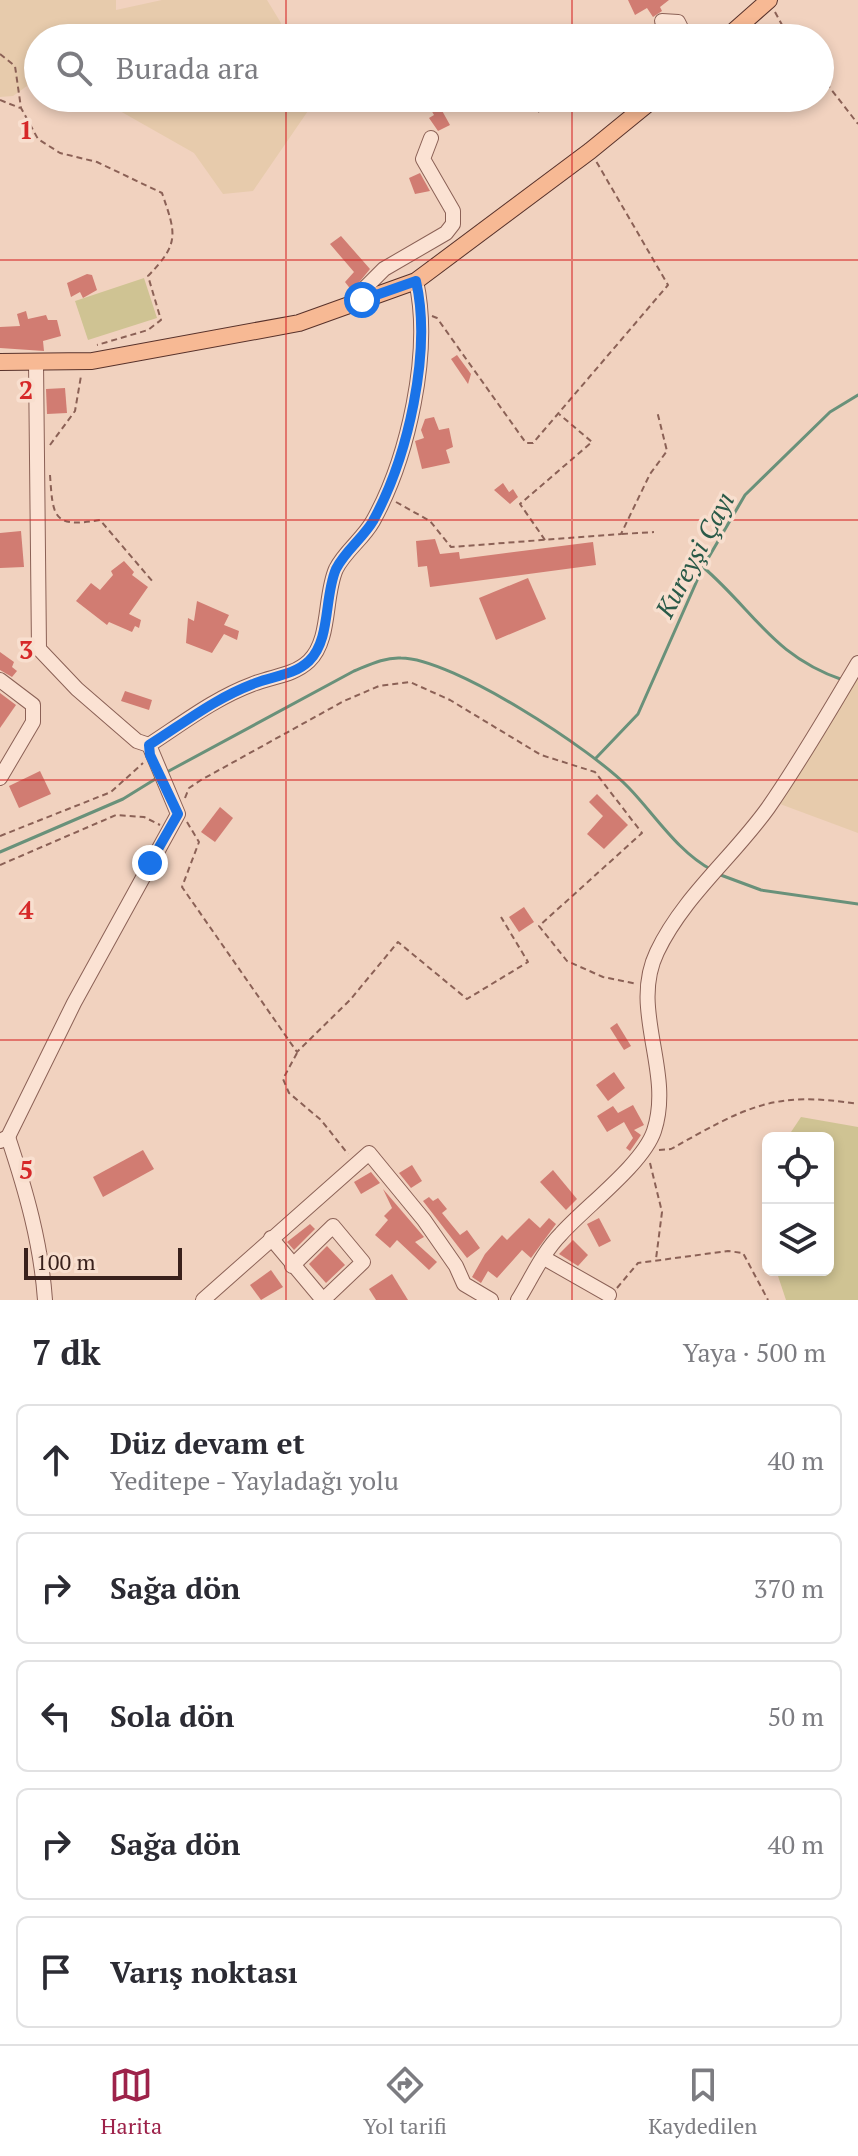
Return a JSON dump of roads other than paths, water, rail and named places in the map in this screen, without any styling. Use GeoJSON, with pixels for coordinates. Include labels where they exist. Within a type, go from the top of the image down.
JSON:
{"type":"FeatureCollection","features":[{"type":"Feature","properties":{"kind":"main road"},"geometry":{"type":"LineString","coordinates":[[741,24],[768,0]]}},
{"type":"Feature","properties":{"kind":"main road"},"geometry":{"type":"LineString","coordinates":[[0,362],[84,361],[299,323],[416,281],[638,112]]}},
{"type":"Feature","properties":{"kind":"street"},"geometry":{"type":"LineString","coordinates":[[662,21],[679,24]]}},
{"type":"Feature","properties":{"kind":"street"},"geometry":{"type":"LineString","coordinates":[[362,300],[362,291],[384,269],[446,233],[453,224],[453,211],[423,159],[431,138]]}},
{"type":"Feature","properties":{"kind":"street"},"geometry":{"type":"LineString","coordinates":[[150,750],[184,718],[254,683],[286,675],[310,660],[321,637],[328,591],[337,567],[372,523],[397,466],[416,384],[423,314],[416,281]]}},
{"type":"Feature","properties":{"kind":"street"},"geometry":{"type":"LineString","coordinates":[[36,362],[39,649],[77,689],[150,750],[178,814],[74,1003],[4,1139],[34,1223],[43,1263],[45,1300]]}},
{"type":"Feature","properties":{"kind":"street"},"geometry":{"type":"LineString","coordinates":[[518,1300],[558,1236],[625,1171],[644,1150],[654,1132],[661,1083],[650,1035],[647,984],[657,952],[696,893],[768,808],[856,666]]}},
{"type":"Feature","properties":{"kind":"street"},"geometry":{"type":"LineString","coordinates":[[0,680],[33,705],[33,722],[0,778]]}},
{"type":"Feature","properties":{"kind":"street"},"geometry":{"type":"LineString","coordinates":[[203,1300],[369,1153],[424,1220],[456,1266],[464,1284],[491,1300]]}},
{"type":"Feature","properties":{"kind":"street"},"geometry":{"type":"LineString","coordinates":[[271,1238],[292,1266],[323,1300],[363,1262],[333,1226],[292,1266]]}},
{"type":"Feature","properties":{"kind":"street"},"geometry":{"type":"LineString","coordinates":[[544,1258],[609,1295]]}},
{"type":"Feature","properties":{"kind":"waterway","name":"Kureyşi Çayı"},"geometry":{"type":"LineString","coordinates":[[596,758],[638,714],[703,567],[745,495],[830,412],[858,395]]}},
{"type":"Feature","properties":{"kind":"waterway"},"geometry":{"type":"LineString","coordinates":[[703,567],[782,646],[799,659],[843,680]]}},
{"type":"Feature","properties":{"kind":"waterway"},"geometry":{"type":"LineString","coordinates":[[167,772],[354,671],[389,659],[424,662],[486,689],[585,752],[629,788],[688,853],[712,870]]}},
{"type":"Feature","properties":{"kind":"waterway"},"geometry":{"type":"LineString","coordinates":[[0,852],[123,799],[157,778]]}},
{"type":"Feature","properties":{"kind":"waterway"},"geometry":{"type":"LineString","coordinates":[[718,874],[761,890],[858,904]]}}]}
